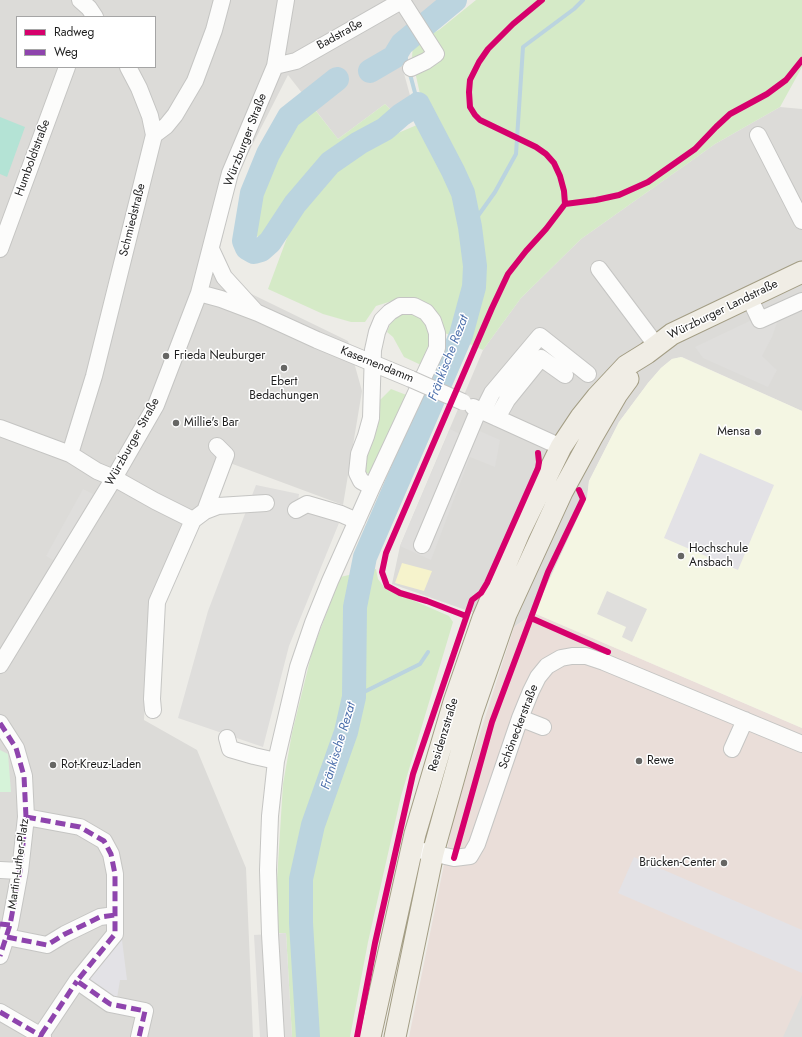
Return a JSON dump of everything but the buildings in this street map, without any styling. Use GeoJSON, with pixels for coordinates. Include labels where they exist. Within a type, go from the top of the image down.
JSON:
{"type":"FeatureCollection","features":[{"type":"Feature","properties":{"kind":"main road","name":"Würzburger Landstraße"},"geometry":{"type":"LineString","coordinates":[[561,447],[581,417],[597,397],[626,366],[672,334],[802,272]]}},
{"type":"Feature","properties":{"kind":"main road","name":"Würzburger Landstraße"},"geometry":{"type":"LineString","coordinates":[[580,458],[618,394],[652,349]]}},
{"type":"Feature","properties":{"kind":"main road"},"geometry":{"type":"LineString","coordinates":[[561,447],[580,458]]}},
{"type":"Feature","properties":{"kind":"main road","name":"Residenzstraße"},"geometry":{"type":"LineString","coordinates":[[370,1037],[419,818],[454,702],[484,618],[519,534],[561,447]]}},
{"type":"Feature","properties":{"kind":"main road","name":"Residenzstraße"},"geometry":{"type":"LineString","coordinates":[[395,1037],[433,853],[472,713],[506,614],[562,492],[580,458]]}},
{"type":"Feature","properties":{"kind":"street"},"geometry":{"type":"LineString","coordinates":[[129,68],[139,88],[150,116],[154,135],[166,126],[176,115],[195,81],[214,30],[222,0]]}},
{"type":"Feature","properties":{"kind":"street","name":"Würzburger Straße"},"geometry":{"type":"LineString","coordinates":[[0,665],[114,478],[156,405],[199,292],[230,173],[275,66],[286,0]]}},
{"type":"Feature","properties":{"kind":"street"},"geometry":{"type":"LineString","coordinates":[[403,0],[436,54],[426,61],[411,68]]}},
{"type":"Feature","properties":{"kind":"street","name":"Badstraße"},"geometry":{"type":"LineString","coordinates":[[275,66],[296,61],[403,0]]}},
{"type":"Feature","properties":{"kind":"street","name":"Humboldtstraße"},"geometry":{"type":"LineString","coordinates":[[0,249],[67,68]]}},
{"type":"Feature","properties":{"kind":"street","name":"Schmiedstraße"},"geometry":{"type":"LineString","coordinates":[[70,454],[94,376],[154,135]]}},
{"type":"Feature","properties":{"kind":"street"},"geometry":{"type":"LineString","coordinates":[[758,135],[802,221]]}},
{"type":"Feature","properties":{"kind":"street","name":"Kasernendamm"},"geometry":{"type":"LineString","coordinates":[[211,249],[224,277],[258,313]]}},
{"type":"Feature","properties":{"kind":"street"},"geometry":{"type":"LineString","coordinates":[[599,269],[652,349]]}},
{"type":"Feature","properties":{"kind":"street","name":"Kasernendamm"},"geometry":{"type":"LineString","coordinates":[[199,292],[258,313],[317,340],[412,379],[561,447]]}},
{"type":"Feature","properties":{"kind":"street"},"geometry":{"type":"LineString","coordinates":[[749,297],[760,320],[802,301]]}},
{"type":"Feature","properties":{"kind":"street"},"geometry":{"type":"LineString","coordinates":[[276,1037],[268,870],[270,816],[276,761],[298,667],[313,624],[330,581],[372,487],[437,348],[438,333],[434,321],[426,312],[414,306],[400,306],[390,312],[382,320],[377,332],[373,350],[370,418],[366,436],[359,454],[357,473],[361,481],[372,487]]}},
{"type":"Feature","properties":{"kind":"street"},"geometry":{"type":"LineString","coordinates":[[422,545],[481,410],[492,393],[540,336],[588,374]]}},
{"type":"Feature","properties":{"kind":"street"},"geometry":{"type":"LineString","coordinates":[[498,418],[507,400],[541,358],[565,375]]}},
{"type":"Feature","properties":{"kind":"street"},"geometry":{"type":"LineString","coordinates":[[0,428],[70,454],[97,471],[114,478],[143,495],[199,515],[218,506],[266,503]]}},
{"type":"Feature","properties":{"kind":"street"},"geometry":{"type":"LineString","coordinates":[[153,710],[152,699],[157,602],[226,455],[217,446]]}},
{"type":"Feature","properties":{"kind":"street"},"geometry":{"type":"LineString","coordinates":[[296,510],[307,504],[342,514],[357,521]]}},
{"type":"Feature","properties":{"kind":"street","name":"Schöneckerstraße"},"geometry":{"type":"LineString","coordinates":[[412,848],[454,858],[470,856],[477,844],[520,718],[538,677],[547,666],[561,658],[586,656],[604,662],[802,744]]}},
{"type":"Feature","properties":{"kind":"street"},"geometry":{"type":"LineString","coordinates":[[520,718],[543,727]]}},
{"type":"Feature","properties":{"kind":"street"},"geometry":{"type":"LineString","coordinates":[[732,749],[745,720]]}},
{"type":"Feature","properties":{"kind":"street","name":"Martin-Luther-Platz"},"geometry":{"type":"LineString","coordinates":[[0,723],[16,748],[24,776],[26,817],[20,871],[0,956]]}},
{"type":"Feature","properties":{"kind":"street"},"geometry":{"type":"LineString","coordinates":[[227,738],[230,749],[276,761]]}},
{"type":"Feature","properties":{"kind":"street"},"geometry":{"type":"LineString","coordinates":[[0,1012],[42,1036],[77,981],[115,934],[115,874],[111,854],[104,841],[80,827],[26,817]]}},
{"type":"Feature","properties":{"kind":"street"},"geometry":{"type":"LineString","coordinates":[[0,870],[20,871]]}},
{"type":"Feature","properties":{"kind":"street"},"geometry":{"type":"LineString","coordinates":[[6,929],[47,945],[65,934],[100,917],[115,916]]}},
{"type":"Feature","properties":{"kind":"street"},"geometry":{"type":"LineString","coordinates":[[77,981],[110,1004],[145,1011],[139,1037]]}},
{"type":"Feature","properties":{"kind":"shaded area"},"geometry":{"type":"Polygon","coordinates":[[[0,0],[448,0],[440,7],[394,37],[411,99],[404,107],[394,113],[385,104],[338,139],[288,75],[237,175],[218,256],[233,285],[348,341],[362,391],[343,505],[230,463],[216,502],[186,521],[149,606],[144,720],[197,750],[246,868],[253,1037],[0,1037],[0,0]]]}},
{"type":"Feature","properties":{"kind":"shaded area"},"geometry":{"type":"Polygon","coordinates":[[[780,107],[802,109],[802,411],[682,357],[672,359],[661,368],[648,383],[619,422],[589,481],[587,498],[534,613],[514,627],[392,584],[400,546],[483,350],[521,298],[581,239],[715,144],[780,107]]]}},
{"type":"Feature","properties":{"kind":"shaded area"},"geometry":{"type":"Polygon","coordinates":[[[802,296],[779,317],[772,337],[762,356],[777,370],[768,387],[703,358],[695,347],[802,296]]]}},
{"type":"Feature","properties":{"kind":"shaded area","name":"Hochschule Ansbach"},"geometry":{"type":"Polygon","coordinates":[[[681,357],[802,411],[802,728],[534,613],[587,498],[589,481],[619,422],[661,368],[672,359],[681,357]]]}},
{"type":"Feature","properties":{"kind":"shaded area"},"geometry":{"type":"Polygon","coordinates":[[[450,429],[469,439],[475,429],[500,440],[495,467],[470,457],[431,560],[400,546],[450,429]]]}},
{"type":"Feature","properties":{"kind":"shaded area"},"geometry":{"type":"Polygon","coordinates":[[[700,453],[774,485],[738,570],[664,538],[700,453]]]}},
{"type":"Feature","properties":{"kind":"shaded area"},"geometry":{"type":"Polygon","coordinates":[[[256,485],[299,494],[298,502],[339,523],[289,646],[263,747],[178,718],[208,611],[256,485]]]}},
{"type":"Feature","properties":{"kind":"shaded area"},"geometry":{"type":"Polygon","coordinates":[[[83,489],[93,494],[55,561],[46,556],[83,489]]]}},
{"type":"Feature","properties":{"kind":"shaded area"},"geometry":{"type":"Polygon","coordinates":[[[607,591],[647,609],[632,642],[622,637],[626,627],[597,614],[607,591]]]}},
{"type":"Feature","properties":{"kind":"shaded area","name":"Brücken-Center"},"geometry":{"type":"Polygon","coordinates":[[[534,613],[802,728],[802,1037],[409,1037],[454,815],[514,627],[534,613]]]}},
{"type":"Feature","properties":{"kind":"shaded area"},"geometry":{"type":"Polygon","coordinates":[[[634,857],[802,930],[802,973],[618,893],[634,857]]]}},
{"type":"Feature","properties":{"kind":"shaded area"},"geometry":{"type":"Polygon","coordinates":[[[121,932],[127,980],[120,980],[117,998],[105,1008],[77,991],[71,980],[68,978],[84,960],[121,932]]]}},
{"type":"Feature","properties":{"kind":"shaded area"},"geometry":{"type":"Polygon","coordinates":[[[286,933],[292,1037],[260,1037],[254,935],[286,933]]]}},
{"type":"Feature","properties":{"kind":"shaded area"},"geometry":{"type":"Polygon","coordinates":[[[802,995],[802,1037],[783,1037],[802,995]]]}},
{"type":"Feature","properties":{"kind":"green space"},"geometry":{"type":"Polygon","coordinates":[[[476,0],[802,0],[802,67],[780,107],[715,144],[581,239],[521,298],[483,350],[445,333],[442,320],[428,305],[411,298],[392,301],[376,306],[365,322],[351,322],[323,314],[268,289],[291,227],[333,170],[358,150],[431,119],[422,103],[412,58],[413,43],[439,30],[476,0]]]}},
{"type":"Feature","properties":{"kind":"green space"},"geometry":{"type":"Polygon","coordinates":[[[385,104],[394,113],[315,166],[266,234],[259,238],[254,233],[256,199],[295,121],[312,106],[338,139],[385,104]]]}},
{"type":"Feature","properties":{"kind":"green space"},"geometry":{"type":"Polygon","coordinates":[[[0,117],[25,127],[7,177],[0,174],[0,117]]]}},
{"type":"Feature","properties":{"kind":"green space"},"geometry":{"type":"Polygon","coordinates":[[[405,313],[416,315],[426,321],[429,328],[430,341],[421,365],[404,357],[393,337],[387,332],[391,322],[398,315],[405,313]]]}},
{"type":"Feature","properties":{"kind":"green space"},"geometry":{"type":"Polygon","coordinates":[[[391,389],[409,396],[372,473],[369,474],[364,472],[367,450],[377,429],[380,400],[391,389]]]}},
{"type":"Feature","properties":{"kind":"green space"},"geometry":{"type":"Polygon","coordinates":[[[376,569],[378,579],[384,587],[449,616],[453,622],[401,796],[368,942],[350,1037],[292,1037],[286,933],[278,933],[276,896],[283,784],[292,733],[312,652],[340,577],[376,569]]]}},
{"type":"Feature","properties":{"kind":"green space"},"geometry":{"type":"Polygon","coordinates":[[[0,750],[8,754],[11,792],[0,792],[0,750]]]}},
{"type":"Feature","properties":{"kind":"sand"},"geometry":{"type":"Polygon","coordinates":[[[402,563],[432,571],[424,591],[395,583],[402,563]]]}},
{"type":"Feature","properties":{"kind":"waterway","name":"Fränkische Rezat"},"geometry":{"type":"LineString","coordinates":[[370,71],[394,57],[402,44],[455,0]]}},
{"type":"Feature","properties":{"kind":"waterway"},"geometry":{"type":"LineString","coordinates":[[470,227],[495,192],[516,154],[523,47],[574,9],[583,0]]}},
{"type":"Feature","properties":{"kind":"waterway"},"geometry":{"type":"LineString","coordinates":[[402,44],[418,104]]}},
{"type":"Feature","properties":{"kind":"waterway","name":"Fränkische Rezat"},"geometry":{"type":"LineString","coordinates":[[308,1037],[301,923],[301,879],[313,825],[346,732],[354,697],[355,607],[365,557],[461,335],[474,287],[475,266],[470,227],[463,193],[418,104],[401,115],[385,129],[359,143],[330,163],[295,204],[270,242],[261,250],[254,252],[247,248],[244,241],[252,193],[268,154],[289,117],[337,79]]}},
{"type":"Feature","properties":{"kind":"waterway"},"geometry":{"type":"LineString","coordinates":[[354,697],[420,664],[428,652]]}},
{"type":"Feature","properties":{"kind":"marked path"},"geometry":{"type":"LineString","coordinates":[[0,723],[16,748],[24,776],[26,817],[20,871],[10,925],[0,956]]}},
{"type":"Feature","properties":{"kind":"marked path"},"geometry":{"type":"LineString","coordinates":[[26,817],[80,827],[104,841],[111,854],[115,874],[115,934],[77,981],[110,1004],[145,1011],[139,1037]]}},
{"type":"Feature","properties":{"kind":"marked path"},"geometry":{"type":"LineString","coordinates":[[7,937],[47,945],[65,934],[100,917],[115,915]]}},
{"type":"Feature","properties":{"kind":"marked path"},"geometry":{"type":"LineString","coordinates":[[0,924],[10,925]]}},
{"type":"Feature","properties":{"kind":"marked path"},"geometry":{"type":"LineString","coordinates":[[41,1035],[77,981]]}},
{"type":"Feature","properties":{"kind":"marked path"},"geometry":{"type":"LineString","coordinates":[[0,1012],[43,1037]]}},
{"type":"Feature","properties":{"kind":"cycle path"},"geometry":{"type":"LineString","coordinates":[[466,616],[427,601],[400,593],[387,586],[382,572],[386,553],[508,274],[565,204],[564,191],[560,176],[554,163],[546,154],[536,147],[480,120],[470,107],[470,80],[479,62],[488,49],[513,24],[542,0]]}},
{"type":"Feature","properties":{"kind":"cycle path"},"geometry":{"type":"LineString","coordinates":[[565,204],[619,195],[648,182],[695,149],[730,114],[767,94],[786,80],[802,60]]}},
{"type":"Feature","properties":{"kind":"cycle path"},"geometry":{"type":"LineString","coordinates":[[357,1037],[375,943],[413,774],[472,600],[481,593],[487,583],[538,468],[538,453]]}},
{"type":"Feature","properties":{"kind":"cycle path"},"geometry":{"type":"LineString","coordinates":[[454,858],[492,722],[548,572],[583,499],[579,490]]}},
{"type":"Feature","properties":{"kind":"cycle path"},"geometry":{"type":"LineString","coordinates":[[531,618],[608,652]]}},
{"type":"Feature","properties":{"kind":"place","name":"Frieda Neuburger"},"geometry":{"type":"Point","coordinates":[166,356]}},
{"type":"Feature","properties":{"kind":"place","name":"Ebert Bedachungen"},"geometry":{"type":"Point","coordinates":[284,368]}},
{"type":"Feature","properties":{"kind":"place","name":"Millie's Bar"},"geometry":{"type":"Point","coordinates":[176,423]}},
{"type":"Feature","properties":{"kind":"place","name":"Mensa"},"geometry":{"type":"Point","coordinates":[758,432]}},
{"type":"Feature","properties":{"kind":"place","name":"Hochschule Ansbach"},"geometry":{"type":"Point","coordinates":[681,556]}},
{"type":"Feature","properties":{"kind":"place","name":"Rewe"},"geometry":{"type":"Point","coordinates":[639,761]}},
{"type":"Feature","properties":{"kind":"place","name":"Rot-Kreuz-Laden"},"geometry":{"type":"Point","coordinates":[53,765]}},
{"type":"Feature","properties":{"kind":"place","name":"Brücken-Center"},"geometry":{"type":"Point","coordinates":[724,863]}}]}
